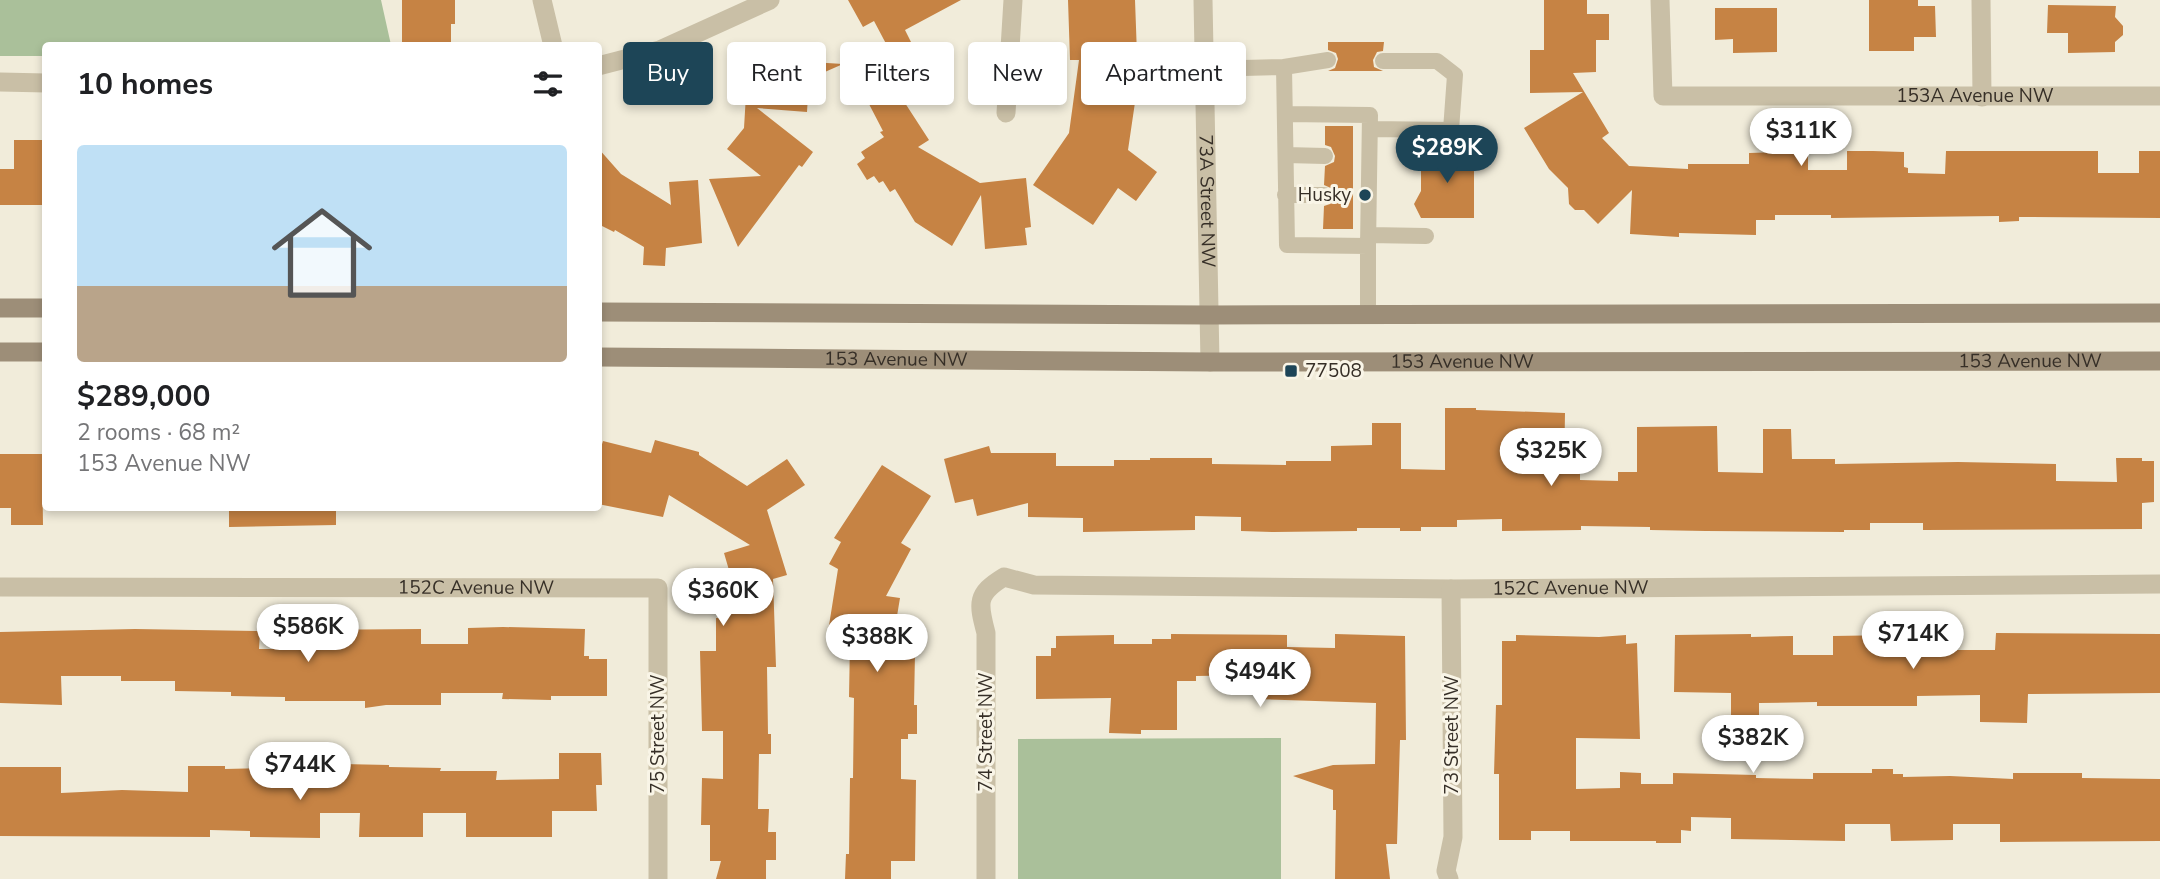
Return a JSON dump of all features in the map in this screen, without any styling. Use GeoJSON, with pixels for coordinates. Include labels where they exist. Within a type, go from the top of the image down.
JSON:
{"type":"FeatureCollection","features":[{"type":"Feature","properties":{"kind":"main road"},"geometry":{"type":"LineString","coordinates":[[0,308],[42,309]]}},
{"type":"Feature","properties":{"kind":"main road"},"geometry":{"type":"LineString","coordinates":[[602,312],[1209,315],[2160,313]]}},
{"type":"Feature","properties":{"kind":"main road"},"geometry":{"type":"LineString","coordinates":[[0,352],[42,352]]}},
{"type":"Feature","properties":{"kind":"main road","name":"153 Avenue NW"},"geometry":{"type":"LineString","coordinates":[[602,357],[1210,362],[2160,360]]}},
{"type":"Feature","properties":{"kind":"street"},"geometry":{"type":"LineString","coordinates":[[542,0],[552,42]]}},
{"type":"Feature","properties":{"kind":"street"},"geometry":{"type":"LineString","coordinates":[[602,65],[660,50],[770,0]]}},
{"type":"Feature","properties":{"kind":"street"},"geometry":{"type":"LineString","coordinates":[[1006,113],[1013,0]]}},
{"type":"Feature","properties":{"kind":"street","name":"73A Street NW"},"geometry":{"type":"LineString","coordinates":[[1203,0],[1204,42]]}},
{"type":"Feature","properties":{"kind":"street","name":"153A Avenue NW"},"geometry":{"type":"LineString","coordinates":[[1660,0],[1663,96],[2160,96]]}},
{"type":"Feature","properties":{"kind":"street"},"geometry":{"type":"LineString","coordinates":[[1981,0],[1982,97]]}},
{"type":"Feature","properties":{"kind":"street"},"geometry":{"type":"LineString","coordinates":[[0,82],[42,83]]}},
{"type":"Feature","properties":{"kind":"street","name":"73A Street NW"},"geometry":{"type":"LineString","coordinates":[[1206,105],[1210,362]]}},
{"type":"Feature","properties":{"kind":"street","name":"152C Avenue NW"},"geometry":{"type":"LineString","coordinates":[[986,588],[1004,577],[1034,585],[1451,589],[2160,584]]}},
{"type":"Feature","properties":{"kind":"street","name":"152C Avenue NW"},"geometry":{"type":"LineString","coordinates":[[0,587],[658,588]]}},
{"type":"Feature","properties":{"kind":"street","name":"75 Street NW"},"geometry":{"type":"LineString","coordinates":[[658,588],[658,879]]}},
{"type":"Feature","properties":{"kind":"street","name":"74 Street NW"},"geometry":{"type":"LineString","coordinates":[[986,588],[979,608],[986,633],[986,879]]}},
{"type":"Feature","properties":{"kind":"street","name":"73 Street NW"},"geometry":{"type":"LineString","coordinates":[[1448,879],[1446,871],[1453,837],[1451,589]]}},
{"type":"Feature","properties":{"kind":"lane"},"geometry":{"type":"LineString","coordinates":[[1246,68],[1284,67],[1328,60]]}},
{"type":"Feature","properties":{"kind":"lane"},"geometry":{"type":"LineString","coordinates":[[1371,129],[1451,130],[1455,75],[1437,61],[1383,61]]}},
{"type":"Feature","properties":{"kind":"lane"},"geometry":{"type":"LineString","coordinates":[[1284,67],[1287,245],[1426,236]]}},
{"type":"Feature","properties":{"kind":"lane"},"geometry":{"type":"LineString","coordinates":[[1285,114],[1370,115],[1370,156],[1361,195],[1368,241],[1368,314]]}},
{"type":"Feature","properties":{"kind":"lane"},"geometry":{"type":"LineString","coordinates":[[1286,155],[1325,156]]}},
{"type":"Feature","properties":{"kind":"lane"},"geometry":{"type":"LineString","coordinates":[[1353,155],[1370,156]]}},
{"type":"Feature","properties":{"kind":"lane"},"geometry":{"type":"LineString","coordinates":[[1285,195],[1324,195]]}},
{"type":"Feature","properties":{"kind":"green space"},"geometry":{"type":"Polygon","coordinates":[[[0,0],[381,0],[390,42],[42,42],[42,56],[0,56],[0,0]]]}},
{"type":"Feature","properties":{"kind":"green space"},"geometry":{"type":"Polygon","coordinates":[[[1281,738],[1281,879],[1018,879],[1018,739],[1281,738]]]}},
{"type":"Feature","properties":{"kind":"building"},"geometry":{"type":"Polygon","coordinates":[[[402,0],[455,0],[455,24],[451,24],[451,42],[402,42],[402,0]]]}},
{"type":"Feature","properties":{"kind":"building"},"geometry":{"type":"Polygon","coordinates":[[[848,0],[961,0],[905,30],[911,42],[885,42],[874,21],[863,27],[848,0]]]}},
{"type":"Feature","properties":{"kind":"building"},"geometry":{"type":"Polygon","coordinates":[[[1068,0],[1135,0],[1137,42],[1081,42],[1081,105],[1135,105],[1128,150],[1157,172],[1136,201],[1118,188],[1093,225],[1033,185],[1069,133],[1079,60],[1070,60],[1068,0]]]}},
{"type":"Feature","properties":{"kind":"building"},"geometry":{"type":"Polygon","coordinates":[[[1544,0],[1587,0],[1587,14],[1609,14],[1609,40],[1596,40],[1596,72],[1573,73],[1609,133],[1602,138],[1629,166],[1688,169],[1688,164],[1749,164],[1749,153],[1808,151],[1808,170],[1847,170],[1847,151],[1873,151],[1904,152],[1904,167],[1908,168],[1908,173],[1945,174],[1946,151],[2098,151],[2098,173],[2139,173],[2139,151],[2160,151],[2160,218],[2019,217],[2019,221],[1999,222],[1999,216],[1831,218],[1831,215],[1775,215],[1775,220],[1756,220],[1756,235],[1679,233],[1679,237],[1630,234],[1632,190],[1598,224],[1584,210],[1575,210],[1569,204],[1568,188],[1549,169],[1524,128],[1583,92],[1530,93],[1530,50],[1544,50],[1544,0]]]}},
{"type":"Feature","properties":{"kind":"building"},"geometry":{"type":"Polygon","coordinates":[[[1869,0],[1918,0],[1918,6],[1935,6],[1936,37],[1914,37],[1914,51],[1869,51],[1869,0]]]}},
{"type":"Feature","properties":{"kind":"building"},"geometry":{"type":"Polygon","coordinates":[[[2048,5],[2116,6],[2115,17],[2123,26],[2123,35],[2115,42],[2115,52],[2068,53],[2068,33],[2047,33],[2048,5]]]}},
{"type":"Feature","properties":{"kind":"building"},"geometry":{"type":"Polygon","coordinates":[[[1715,8],[1777,8],[1777,52],[1733,53],[1733,39],[1715,40],[1715,8]]]}},
{"type":"Feature","properties":{"kind":"building"},"geometry":{"type":"Polygon","coordinates":[[[1328,42],[1384,42],[1383,51],[1377,52],[1373,60],[1374,67],[1383,71],[1328,71],[1335,68],[1338,59],[1336,53],[1328,50],[1328,42]]]}},
{"type":"Feature","properties":{"kind":"building"},"geometry":{"type":"Polygon","coordinates":[[[826,63],[840,65],[826,72],[826,63]]]}},
{"type":"Feature","properties":{"kind":"building"},"geometry":{"type":"Polygon","coordinates":[[[745,105],[807,105],[807,112],[757,108],[813,152],[802,167],[799,165],[738,247],[709,179],[761,176],[727,149],[744,128],[745,105]]]}},
{"type":"Feature","properties":{"kind":"building"},"geometry":{"type":"Polygon","coordinates":[[[869,105],[906,105],[929,140],[918,147],[980,183],[1026,178],[1031,227],[1025,228],[1027,245],[985,249],[981,195],[952,246],[915,222],[895,189],[890,192],[883,181],[879,183],[874,176],[867,180],[857,164],[865,158],[861,152],[884,137],[880,132],[883,131],[869,105]]]}},
{"type":"Feature","properties":{"kind":"building"},"geometry":{"type":"Polygon","coordinates":[[[1325,126],[1353,126],[1353,229],[1323,229],[1324,206],[1330,204],[1334,196],[1333,189],[1324,185],[1325,166],[1334,162],[1335,156],[1331,147],[1325,145],[1325,126]]]}},
{"type":"Feature","properties":{"kind":"building"},"geometry":{"type":"Polygon","coordinates":[[[14,140],[42,140],[42,205],[0,205],[0,169],[14,169],[14,140]]]}},
{"type":"Feature","properties":{"kind":"building"},"geometry":{"type":"Polygon","coordinates":[[[1421,151],[1474,151],[1474,218],[1421,218],[1414,204],[1421,191],[1421,151]]]}},
{"type":"Feature","properties":{"kind":"building"},"geometry":{"type":"Polygon","coordinates":[[[602,153],[621,174],[671,205],[669,182],[698,180],[702,243],[666,248],[665,266],[643,265],[644,247],[615,230],[614,232],[602,226],[602,153]]]}},
{"type":"Feature","properties":{"kind":"building"},"geometry":{"type":"Polygon","coordinates":[[[1445,408],[1565,413],[1564,474],[1580,474],[1580,480],[1618,481],[1618,472],[1637,472],[1637,427],[1717,426],[1718,472],[1763,473],[1763,429],[1791,429],[1792,459],[1835,459],[1835,464],[2056,464],[2056,481],[2117,482],[2116,458],[2142,458],[2142,461],[2154,461],[2154,502],[2142,503],[2142,529],[1923,530],[1923,523],[1870,523],[1870,530],[1844,532],[1650,530],[1650,527],[1581,526],[1581,530],[1502,531],[1502,519],[1457,520],[1457,527],[1421,527],[1421,531],[1357,528],[1357,531],[1274,532],[1241,531],[1241,517],[1195,516],[1195,530],[1083,532],[1083,518],[1028,517],[1028,503],[977,516],[973,499],[955,503],[944,459],[989,446],[991,453],[1056,453],[1056,466],[1114,466],[1114,460],[1150,458],[1212,458],[1212,464],[1286,465],[1286,461],[1331,461],[1331,446],[1372,445],[1372,423],[1401,423],[1401,469],[1445,470],[1445,408]]]}},
{"type":"Feature","properties":{"kind":"building"},"geometry":{"type":"Polygon","coordinates":[[[655,440],[699,452],[699,455],[747,486],[787,459],[805,485],[767,510],[787,575],[773,579],[776,667],[767,667],[771,754],[759,754],[758,809],[769,809],[768,832],[776,832],[776,860],[766,860],[766,879],[716,879],[721,861],[710,861],[710,825],[701,825],[702,778],[723,779],[723,731],[702,731],[700,651],[716,651],[716,618],[728,618],[728,601],[738,601],[724,553],[750,545],[669,495],[663,517],[602,505],[603,441],[651,453],[655,440]]]}},
{"type":"Feature","properties":{"kind":"building"},"geometry":{"type":"Polygon","coordinates":[[[0,454],[42,454],[43,525],[11,525],[11,508],[0,508],[0,454]]]}},
{"type":"Feature","properties":{"kind":"building"},"geometry":{"type":"Polygon","coordinates":[[[882,465],[931,496],[901,543],[911,549],[886,596],[900,598],[891,652],[915,653],[914,705],[917,705],[917,734],[908,734],[908,739],[901,739],[901,779],[916,780],[915,861],[891,861],[891,879],[845,879],[846,854],[849,854],[850,778],[853,778],[854,698],[849,697],[850,642],[827,638],[838,569],[829,564],[841,542],[834,538],[882,465]]]}},
{"type":"Feature","properties":{"kind":"building"},"geometry":{"type":"Polygon","coordinates":[[[229,511],[336,511],[336,525],[229,527],[229,511]]]}},
{"type":"Feature","properties":{"kind":"building"},"geometry":{"type":"Polygon","coordinates":[[[468,628],[585,629],[584,656],[589,656],[589,659],[607,659],[607,696],[551,696],[551,700],[502,699],[503,693],[441,693],[441,705],[386,705],[365,708],[365,701],[285,701],[285,697],[231,696],[231,692],[175,691],[175,681],[121,681],[121,676],[61,676],[62,705],[0,703],[0,632],[135,629],[260,631],[259,649],[301,649],[301,630],[421,629],[421,644],[468,644],[468,628]]]}},
{"type":"Feature","properties":{"kind":"building"},"geometry":{"type":"Polygon","coordinates":[[[1996,633],[2160,634],[2160,693],[2028,694],[2027,723],[1980,722],[1980,695],[1917,696],[1917,706],[1817,706],[1817,702],[1759,703],[1759,737],[1731,738],[1731,693],[1674,692],[1675,635],[1793,636],[1793,655],[1833,655],[1833,636],[1954,634],[1954,650],[1995,650],[1996,633]]]}},
{"type":"Feature","properties":{"kind":"building"},"geometry":{"type":"Polygon","coordinates":[[[1171,634],[1287,635],[1287,647],[1335,648],[1335,634],[1405,636],[1406,740],[1400,740],[1397,844],[1386,844],[1390,879],[1335,879],[1336,810],[1333,810],[1333,790],[1293,776],[1333,765],[1375,764],[1376,703],[1256,699],[1256,675],[1196,676],[1196,681],[1177,681],[1177,730],[1141,730],[1141,734],[1109,733],[1111,698],[1036,699],[1036,656],[1051,656],[1051,648],[1056,648],[1056,636],[1114,635],[1114,644],[1152,644],[1152,639],[1171,639],[1171,634]]]}},
{"type":"Feature","properties":{"kind":"building"},"geometry":{"type":"Polygon","coordinates":[[[1516,635],[1626,635],[1626,644],[1637,643],[1640,739],[1576,738],[1576,789],[1620,788],[1620,772],[1641,773],[1641,784],[1673,784],[1673,773],[1813,779],[1813,773],[1872,773],[1872,769],[1893,769],[1893,774],[1903,774],[1903,777],[2013,779],[2013,773],[2082,773],[2082,778],[2160,779],[2160,841],[2000,842],[2000,824],[1953,824],[1953,840],[1891,841],[1890,824],[1845,824],[1845,841],[1731,839],[1731,818],[1691,817],[1691,831],[1681,830],[1681,843],[1570,841],[1570,831],[1531,831],[1531,840],[1499,840],[1499,774],[1494,774],[1496,705],[1502,705],[1502,641],[1516,641],[1516,635]]]}},
{"type":"Feature","properties":{"kind":"building"},"geometry":{"type":"Polygon","coordinates":[[[559,753],[601,753],[602,785],[596,785],[597,811],[552,811],[552,837],[466,837],[466,813],[423,813],[423,837],[359,837],[360,813],[320,813],[320,838],[250,837],[250,831],[210,830],[210,837],[0,836],[0,767],[61,767],[61,793],[122,790],[188,792],[188,766],[225,766],[225,769],[342,764],[389,765],[441,768],[440,771],[497,771],[496,780],[559,779],[559,753]]]}},
{"type":"Feature","properties":{"kind":"place","name":"Husky"},"geometry":{"type":"Point","coordinates":[1365,195]}},
{"type":"Feature","properties":{"kind":"place","name":"77508"},"geometry":{"type":"Point","coordinates":[1291,371]}}]}
